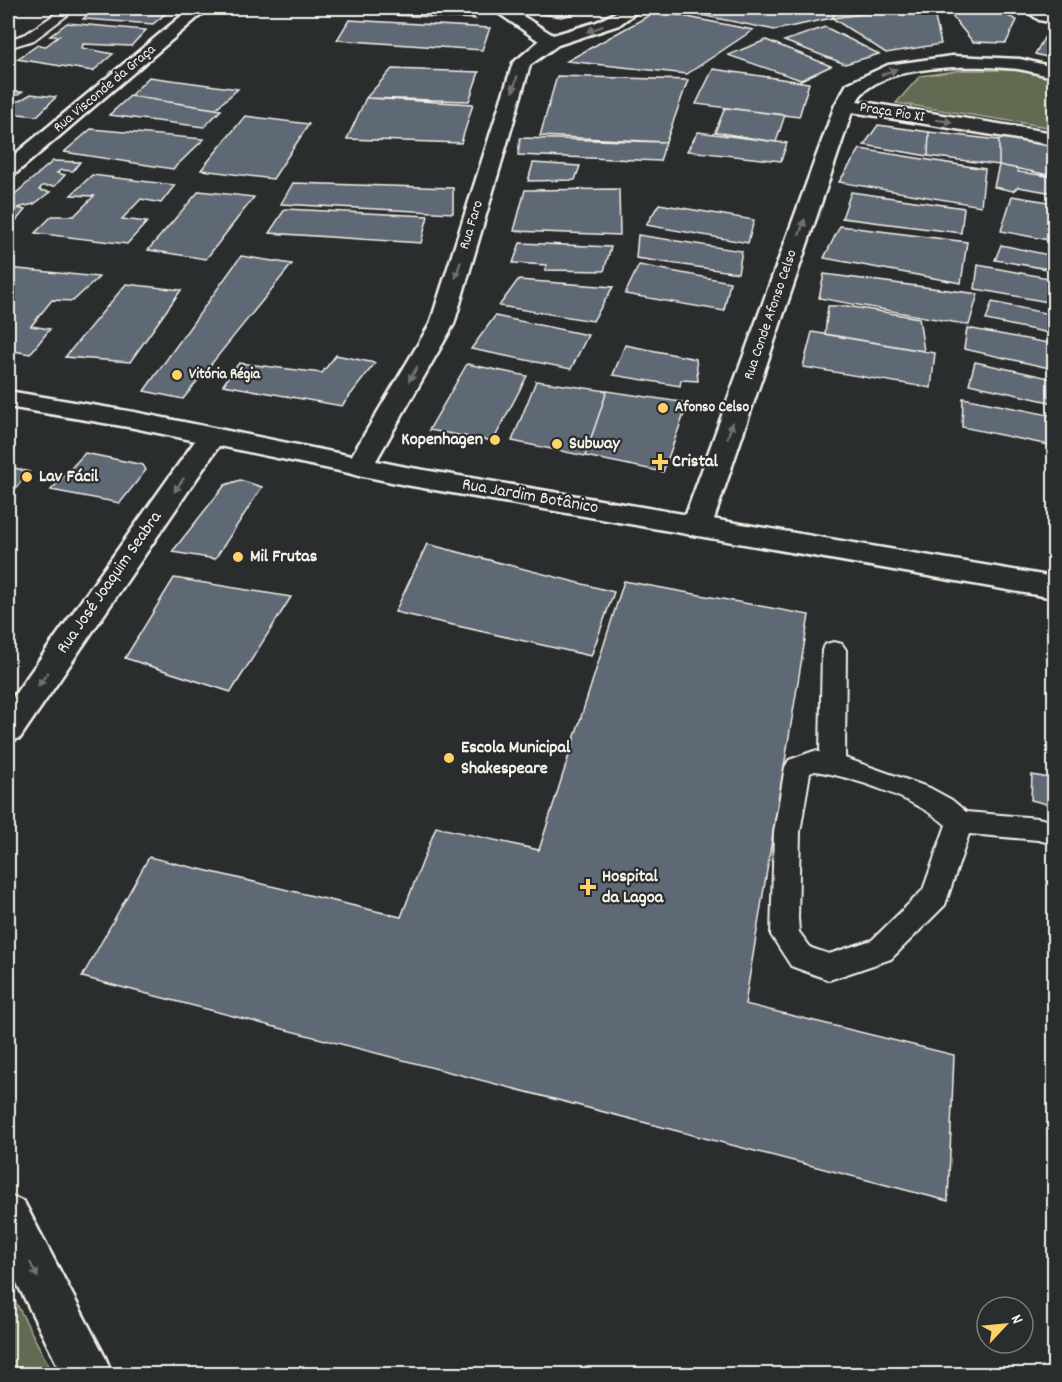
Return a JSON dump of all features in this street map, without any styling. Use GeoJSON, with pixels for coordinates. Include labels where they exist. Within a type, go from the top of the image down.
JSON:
{"type":"FeatureCollection","features":[{"type":"Feature","properties":{"kind":"street","name":"Rua Visconde da Graça"},"geometry":{"type":"LineString","coordinates":[[8,170],[201,8]]}},
{"type":"Feature","properties":{"kind":"street"},"geometry":{"type":"LineString","coordinates":[[499,8],[551,41],[618,21],[634,8]]}},
{"type":"Feature","properties":{"kind":"street"},"geometry":{"type":"LineString","coordinates":[[1030,8],[1054,18]]}},
{"type":"Feature","properties":{"kind":"street","name":"Rua Faro"},"geometry":{"type":"LineString","coordinates":[[359,467],[442,324],[522,63],[551,41]]}},
{"type":"Feature","properties":{"kind":"street","name":"Praça Pio XI"},"geometry":{"type":"LineString","coordinates":[[1054,72],[1020,64],[952,61],[894,69],[854,88],[845,105],[1054,139]]}},
{"type":"Feature","properties":{"kind":"street","name":"Rua Conde Afonso Celso"},"geometry":{"type":"LineString","coordinates":[[697,525],[845,105]]}},
{"type":"Feature","properties":{"kind":"street","name":"Rua Jardim Botânico"},"geometry":{"type":"LineString","coordinates":[[8,399],[134,420],[359,467],[1054,588]]}},
{"type":"Feature","properties":{"kind":"street","name":"Rua José Joaquim Seabra"},"geometry":{"type":"LineString","coordinates":[[8,729],[212,437]]}},
{"type":"Feature","properties":{"kind":"street"},"geometry":{"type":"LineString","coordinates":[[8,1218],[88,1374]]}},
{"type":"Feature","properties":{"kind":"lane"},"geometry":{"type":"LineString","coordinates":[[8,44],[30,37],[72,8]]}},
{"type":"Feature","properties":{"kind":"lane"},"geometry":{"type":"LineString","coordinates":[[832,764],[834,650]]}},
{"type":"Feature","properties":{"kind":"lane"},"geometry":{"type":"LineString","coordinates":[[960,822],[935,897],[881,950],[829,967],[801,957],[785,935],[784,918],[787,832],[798,767],[814,761],[832,764],[921,795],[942,807],[960,822],[1038,829],[1054,833]]}},
{"type":"Feature","properties":{"kind":"green space"},"geometry":{"type":"Polygon","coordinates":[[[963,70],[1016,70],[1054,78],[1054,128],[896,103],[920,76],[963,70]]]}},
{"type":"Feature","properties":{"kind":"green space"},"geometry":{"type":"Polygon","coordinates":[[[8,1287],[53,1374],[8,1374],[8,1287]]]}},
{"type":"Feature","properties":{"kind":"building"},"geometry":{"type":"Polygon","coordinates":[[[95,8],[170,10],[153,24],[83,19],[95,8]]]}},
{"type":"Feature","properties":{"kind":"building"},"geometry":{"type":"Polygon","coordinates":[[[398,8],[463,8],[475,19],[394,15],[398,8]]]}},
{"type":"Feature","properties":{"kind":"building"},"geometry":{"type":"Polygon","coordinates":[[[528,8],[599,8],[561,17],[541,14],[528,8]]]}},
{"type":"Feature","properties":{"kind":"building"},"geometry":{"type":"Polygon","coordinates":[[[666,8],[800,8],[836,13],[832,18],[775,30],[666,8]]]}},
{"type":"Feature","properties":{"kind":"building"},"geometry":{"type":"Polygon","coordinates":[[[906,8],[930,8],[934,13],[941,44],[886,53],[832,18],[906,8]]]}},
{"type":"Feature","properties":{"kind":"building"},"geometry":{"type":"Polygon","coordinates":[[[947,10],[997,11],[1017,20],[1006,43],[973,42],[947,10]]]}},
{"type":"Feature","properties":{"kind":"building"},"geometry":{"type":"Polygon","coordinates":[[[657,11],[753,30],[687,74],[567,61],[657,11]]]}},
{"type":"Feature","properties":{"kind":"building"},"geometry":{"type":"Polygon","coordinates":[[[349,20],[490,28],[482,50],[337,40],[349,20]]]}},
{"type":"Feature","properties":{"kind":"building"},"geometry":{"type":"Polygon","coordinates":[[[67,23],[146,30],[131,46],[83,44],[82,48],[113,54],[93,71],[17,59],[38,45],[46,46],[59,36],[50,36],[67,23]]]}},
{"type":"Feature","properties":{"kind":"building"},"geometry":{"type":"Polygon","coordinates":[[[825,27],[879,54],[845,64],[784,41],[825,27]]]}},
{"type":"Feature","properties":{"kind":"building"},"geometry":{"type":"Polygon","coordinates":[[[1048,31],[1054,32],[1054,59],[1035,54],[1048,31]]]}},
{"type":"Feature","properties":{"kind":"building"},"geometry":{"type":"Polygon","coordinates":[[[766,40],[831,66],[801,80],[728,55],[766,40]]]}},
{"type":"Feature","properties":{"kind":"building"},"geometry":{"type":"Polygon","coordinates":[[[392,69],[479,72],[469,101],[366,98],[392,69]]]}},
{"type":"Feature","properties":{"kind":"building"},"geometry":{"type":"Polygon","coordinates":[[[713,69],[809,83],[799,117],[696,104],[713,69]]]}},
{"type":"Feature","properties":{"kind":"building"},"geometry":{"type":"Polygon","coordinates":[[[557,76],[688,80],[666,142],[540,136],[557,76]]]}},
{"type":"Feature","properties":{"kind":"building"},"geometry":{"type":"Polygon","coordinates":[[[149,77],[238,89],[215,109],[130,96],[149,77]]]}},
{"type":"Feature","properties":{"kind":"building"},"geometry":{"type":"Polygon","coordinates":[[[8,91],[22,92],[10,100],[19,101],[31,94],[56,97],[37,116],[8,113],[8,91]]]}},
{"type":"Feature","properties":{"kind":"building"},"geometry":{"type":"Polygon","coordinates":[[[130,96],[221,110],[204,127],[109,115],[130,96]]]}},
{"type":"Feature","properties":{"kind":"building"},"geometry":{"type":"Polygon","coordinates":[[[366,98],[473,104],[461,143],[347,139],[366,98]]]}},
{"type":"Feature","properties":{"kind":"building"},"geometry":{"type":"Polygon","coordinates":[[[725,108],[785,115],[776,142],[715,132],[725,108]]]}},
{"type":"Feature","properties":{"kind":"building"},"geometry":{"type":"Polygon","coordinates":[[[245,116],[309,124],[273,179],[201,170],[245,116]]]}},
{"type":"Feature","properties":{"kind":"building"},"geometry":{"type":"Polygon","coordinates":[[[878,125],[929,132],[928,156],[864,145],[878,125]]]}},
{"type":"Feature","properties":{"kind":"building"},"geometry":{"type":"Polygon","coordinates":[[[91,129],[204,139],[173,169],[64,152],[91,129]]]}},
{"type":"Feature","properties":{"kind":"building"},"geometry":{"type":"Polygon","coordinates":[[[698,132],[787,143],[781,161],[687,151],[698,132]]]}},
{"type":"Feature","properties":{"kind":"building"},"geometry":{"type":"Polygon","coordinates":[[[929,132],[999,140],[999,165],[928,156],[929,132]]]}},
{"type":"Feature","properties":{"kind":"building"},"geometry":{"type":"Polygon","coordinates":[[[1010,136],[1054,143],[1054,176],[999,165],[999,140],[1010,136]]]}},
{"type":"Feature","properties":{"kind":"building"},"geometry":{"type":"Polygon","coordinates":[[[520,138],[666,142],[660,161],[518,155],[520,138]]]}},
{"type":"Feature","properties":{"kind":"building"},"geometry":{"type":"Polygon","coordinates":[[[860,149],[985,169],[981,206],[839,182],[860,149]]]}},
{"type":"Feature","properties":{"kind":"building"},"geometry":{"type":"Polygon","coordinates":[[[53,161],[80,162],[73,171],[61,170],[57,173],[65,175],[55,186],[42,186],[39,190],[50,192],[34,204],[17,208],[25,210],[15,222],[8,221],[8,200],[53,161]]]}},
{"type":"Feature","properties":{"kind":"building"},"geometry":{"type":"Polygon","coordinates":[[[533,163],[580,166],[575,180],[528,181],[533,163]]]}},
{"type":"Feature","properties":{"kind":"building"},"geometry":{"type":"Polygon","coordinates":[[[999,165],[1019,169],[1018,172],[1054,177],[1054,193],[1018,187],[1013,191],[994,187],[999,165]]]}},
{"type":"Feature","properties":{"kind":"building"},"geometry":{"type":"Polygon","coordinates":[[[92,175],[175,185],[161,203],[141,199],[122,219],[147,222],[127,244],[35,233],[52,216],[74,216],[94,196],[71,195],[92,175]]]}},
{"type":"Feature","properties":{"kind":"building"},"geometry":{"type":"Polygon","coordinates":[[[293,183],[453,188],[453,213],[281,204],[293,183]]]}},
{"type":"Feature","properties":{"kind":"building"},"geometry":{"type":"Polygon","coordinates":[[[619,189],[620,235],[514,231],[525,190],[619,189]]]}},
{"type":"Feature","properties":{"kind":"building"},"geometry":{"type":"Polygon","coordinates":[[[199,191],[254,197],[206,259],[148,250],[199,191]]]}},
{"type":"Feature","properties":{"kind":"building"},"geometry":{"type":"Polygon","coordinates":[[[851,192],[964,208],[961,233],[842,218],[851,192]]]}},
{"type":"Feature","properties":{"kind":"building"},"geometry":{"type":"Polygon","coordinates":[[[1012,196],[1054,203],[1054,241],[1001,231],[1012,196]]]}},
{"type":"Feature","properties":{"kind":"building"},"geometry":{"type":"Polygon","coordinates":[[[659,204],[754,220],[748,243],[646,225],[659,204]]]}},
{"type":"Feature","properties":{"kind":"building"},"geometry":{"type":"Polygon","coordinates":[[[285,209],[428,216],[421,243],[269,233],[285,209]]]}},
{"type":"Feature","properties":{"kind":"building"},"geometry":{"type":"Polygon","coordinates":[[[840,226],[967,242],[961,283],[824,258],[840,226]]]}},
{"type":"Feature","properties":{"kind":"building"},"geometry":{"type":"Polygon","coordinates":[[[638,235],[742,251],[738,273],[636,258],[638,235]]]}},
{"type":"Feature","properties":{"kind":"building"},"geometry":{"type":"Polygon","coordinates":[[[520,243],[611,247],[604,271],[545,270],[547,265],[513,263],[520,243]]]}},
{"type":"Feature","properties":{"kind":"building"},"geometry":{"type":"Polygon","coordinates":[[[1001,245],[1054,256],[1054,270],[995,260],[1001,245]]]}},
{"type":"Feature","properties":{"kind":"building"},"geometry":{"type":"Polygon","coordinates":[[[241,256],[292,264],[183,399],[144,391],[241,256]]]}},
{"type":"Feature","properties":{"kind":"building"},"geometry":{"type":"Polygon","coordinates":[[[639,265],[730,282],[724,311],[625,294],[639,265]]]}},
{"type":"Feature","properties":{"kind":"building"},"geometry":{"type":"Polygon","coordinates":[[[978,265],[1054,279],[1054,303],[975,289],[978,265]]]}},
{"type":"Feature","properties":{"kind":"building"},"geometry":{"type":"Polygon","coordinates":[[[8,268],[99,277],[73,301],[52,300],[31,326],[50,329],[30,354],[8,350],[8,268]]]}},
{"type":"Feature","properties":{"kind":"building"},"geometry":{"type":"Polygon","coordinates":[[[824,274],[978,294],[969,325],[819,298],[824,274]]]}},
{"type":"Feature","properties":{"kind":"building"},"geometry":{"type":"Polygon","coordinates":[[[518,280],[613,287],[593,321],[499,306],[518,280]]]}},
{"type":"Feature","properties":{"kind":"building"},"geometry":{"type":"Polygon","coordinates":[[[126,284],[181,290],[130,362],[65,357],[126,284]]]}},
{"type":"Feature","properties":{"kind":"building"},"geometry":{"type":"Polygon","coordinates":[[[992,302],[1054,315],[1054,334],[986,320],[992,302]]]}},
{"type":"Feature","properties":{"kind":"building"},"geometry":{"type":"Polygon","coordinates":[[[828,306],[847,306],[919,318],[924,351],[825,334],[828,306]]]}},
{"type":"Feature","properties":{"kind":"building"},"geometry":{"type":"Polygon","coordinates":[[[495,316],[588,335],[571,369],[471,349],[495,316]]]}},
{"type":"Feature","properties":{"kind":"building"},"geometry":{"type":"Polygon","coordinates":[[[967,328],[1054,344],[1054,369],[964,349],[967,328]]]}},
{"type":"Feature","properties":{"kind":"building"},"geometry":{"type":"Polygon","coordinates":[[[812,332],[935,353],[931,388],[803,367],[812,332]]]}},
{"type":"Feature","properties":{"kind":"building"},"geometry":{"type":"Polygon","coordinates":[[[625,345],[696,359],[698,381],[681,380],[680,386],[613,375],[625,345]]]}},
{"type":"Feature","properties":{"kind":"building"},"geometry":{"type":"Polygon","coordinates":[[[336,355],[375,363],[342,406],[223,385],[239,363],[322,373],[336,355]]]}},
{"type":"Feature","properties":{"kind":"building"},"geometry":{"type":"Polygon","coordinates":[[[975,362],[1054,379],[1054,403],[969,384],[975,362]]]}},
{"type":"Feature","properties":{"kind":"building"},"geometry":{"type":"Polygon","coordinates":[[[467,364],[527,376],[493,441],[429,430],[467,364]]]}},
{"type":"Feature","properties":{"kind":"building"},"geometry":{"type":"Polygon","coordinates":[[[536,381],[607,391],[585,456],[512,441],[536,381]]]}},
{"type":"Feature","properties":{"kind":"building"},"geometry":{"type":"Polygon","coordinates":[[[607,391],[688,403],[663,472],[585,456],[607,391]]]}},
{"type":"Feature","properties":{"kind":"building"},"geometry":{"type":"Polygon","coordinates":[[[963,398],[1054,416],[1054,446],[962,427],[963,398]]]}},
{"type":"Feature","properties":{"kind":"building"},"geometry":{"type":"Polygon","coordinates":[[[85,453],[143,465],[146,470],[120,503],[51,490],[85,453]]]}},
{"type":"Feature","properties":{"kind":"building"},"geometry":{"type":"Polygon","coordinates":[[[8,466],[29,472],[8,498],[8,466]]]}},
{"type":"Feature","properties":{"kind":"building"},"geometry":{"type":"Polygon","coordinates":[[[240,480],[262,487],[215,559],[172,552],[225,485],[240,480]]]}},
{"type":"Feature","properties":{"kind":"building"},"geometry":{"type":"Polygon","coordinates":[[[427,544],[614,592],[591,656],[395,612],[427,544]]]}},
{"type":"Feature","properties":{"kind":"building"},"geometry":{"type":"Polygon","coordinates":[[[174,578],[291,597],[231,692],[125,658],[174,578]]]}},
{"type":"Feature","properties":{"kind":"building","name":"Hospital da Lagoa"},"geometry":{"type":"Polygon","coordinates":[[[624,581],[809,615],[745,1004],[954,1055],[948,1201],[82,977],[149,857],[401,917],[436,827],[539,850],[624,581]]]}},
{"type":"Feature","properties":{"kind":"building"},"geometry":{"type":"Polygon","coordinates":[[[1032,775],[1054,779],[1054,806],[1031,800],[1032,775]]]}},
{"type":"Feature","properties":{"kind":"place","name":"Vitória Régia"},"geometry":{"type":"Point","coordinates":[177,375]}},
{"type":"Feature","properties":{"kind":"place","name":"Afonso Celso"},"geometry":{"type":"Point","coordinates":[663,408]}},
{"type":"Feature","properties":{"kind":"place","name":"Kopenhagen"},"geometry":{"type":"Point","coordinates":[495,440]}},
{"type":"Feature","properties":{"kind":"place","name":"Subway"},"geometry":{"type":"Point","coordinates":[557,444]}},
{"type":"Feature","properties":{"kind":"place","name":"Cristal"},"geometry":{"type":"Point","coordinates":[660,462]}},
{"type":"Feature","properties":{"kind":"place","name":"Lav Fácil"},"geometry":{"type":"Point","coordinates":[27,477]}},
{"type":"Feature","properties":{"kind":"place","name":"Mil Frutas"},"geometry":{"type":"Point","coordinates":[238,557]}},
{"type":"Feature","properties":{"kind":"place","name":"Escola Municipal Shakespeare"},"geometry":{"type":"Point","coordinates":[449,758]}},
{"type":"Feature","properties":{"kind":"place","name":"Hospital da Lagoa"},"geometry":{"type":"Point","coordinates":[588,887]}}]}
